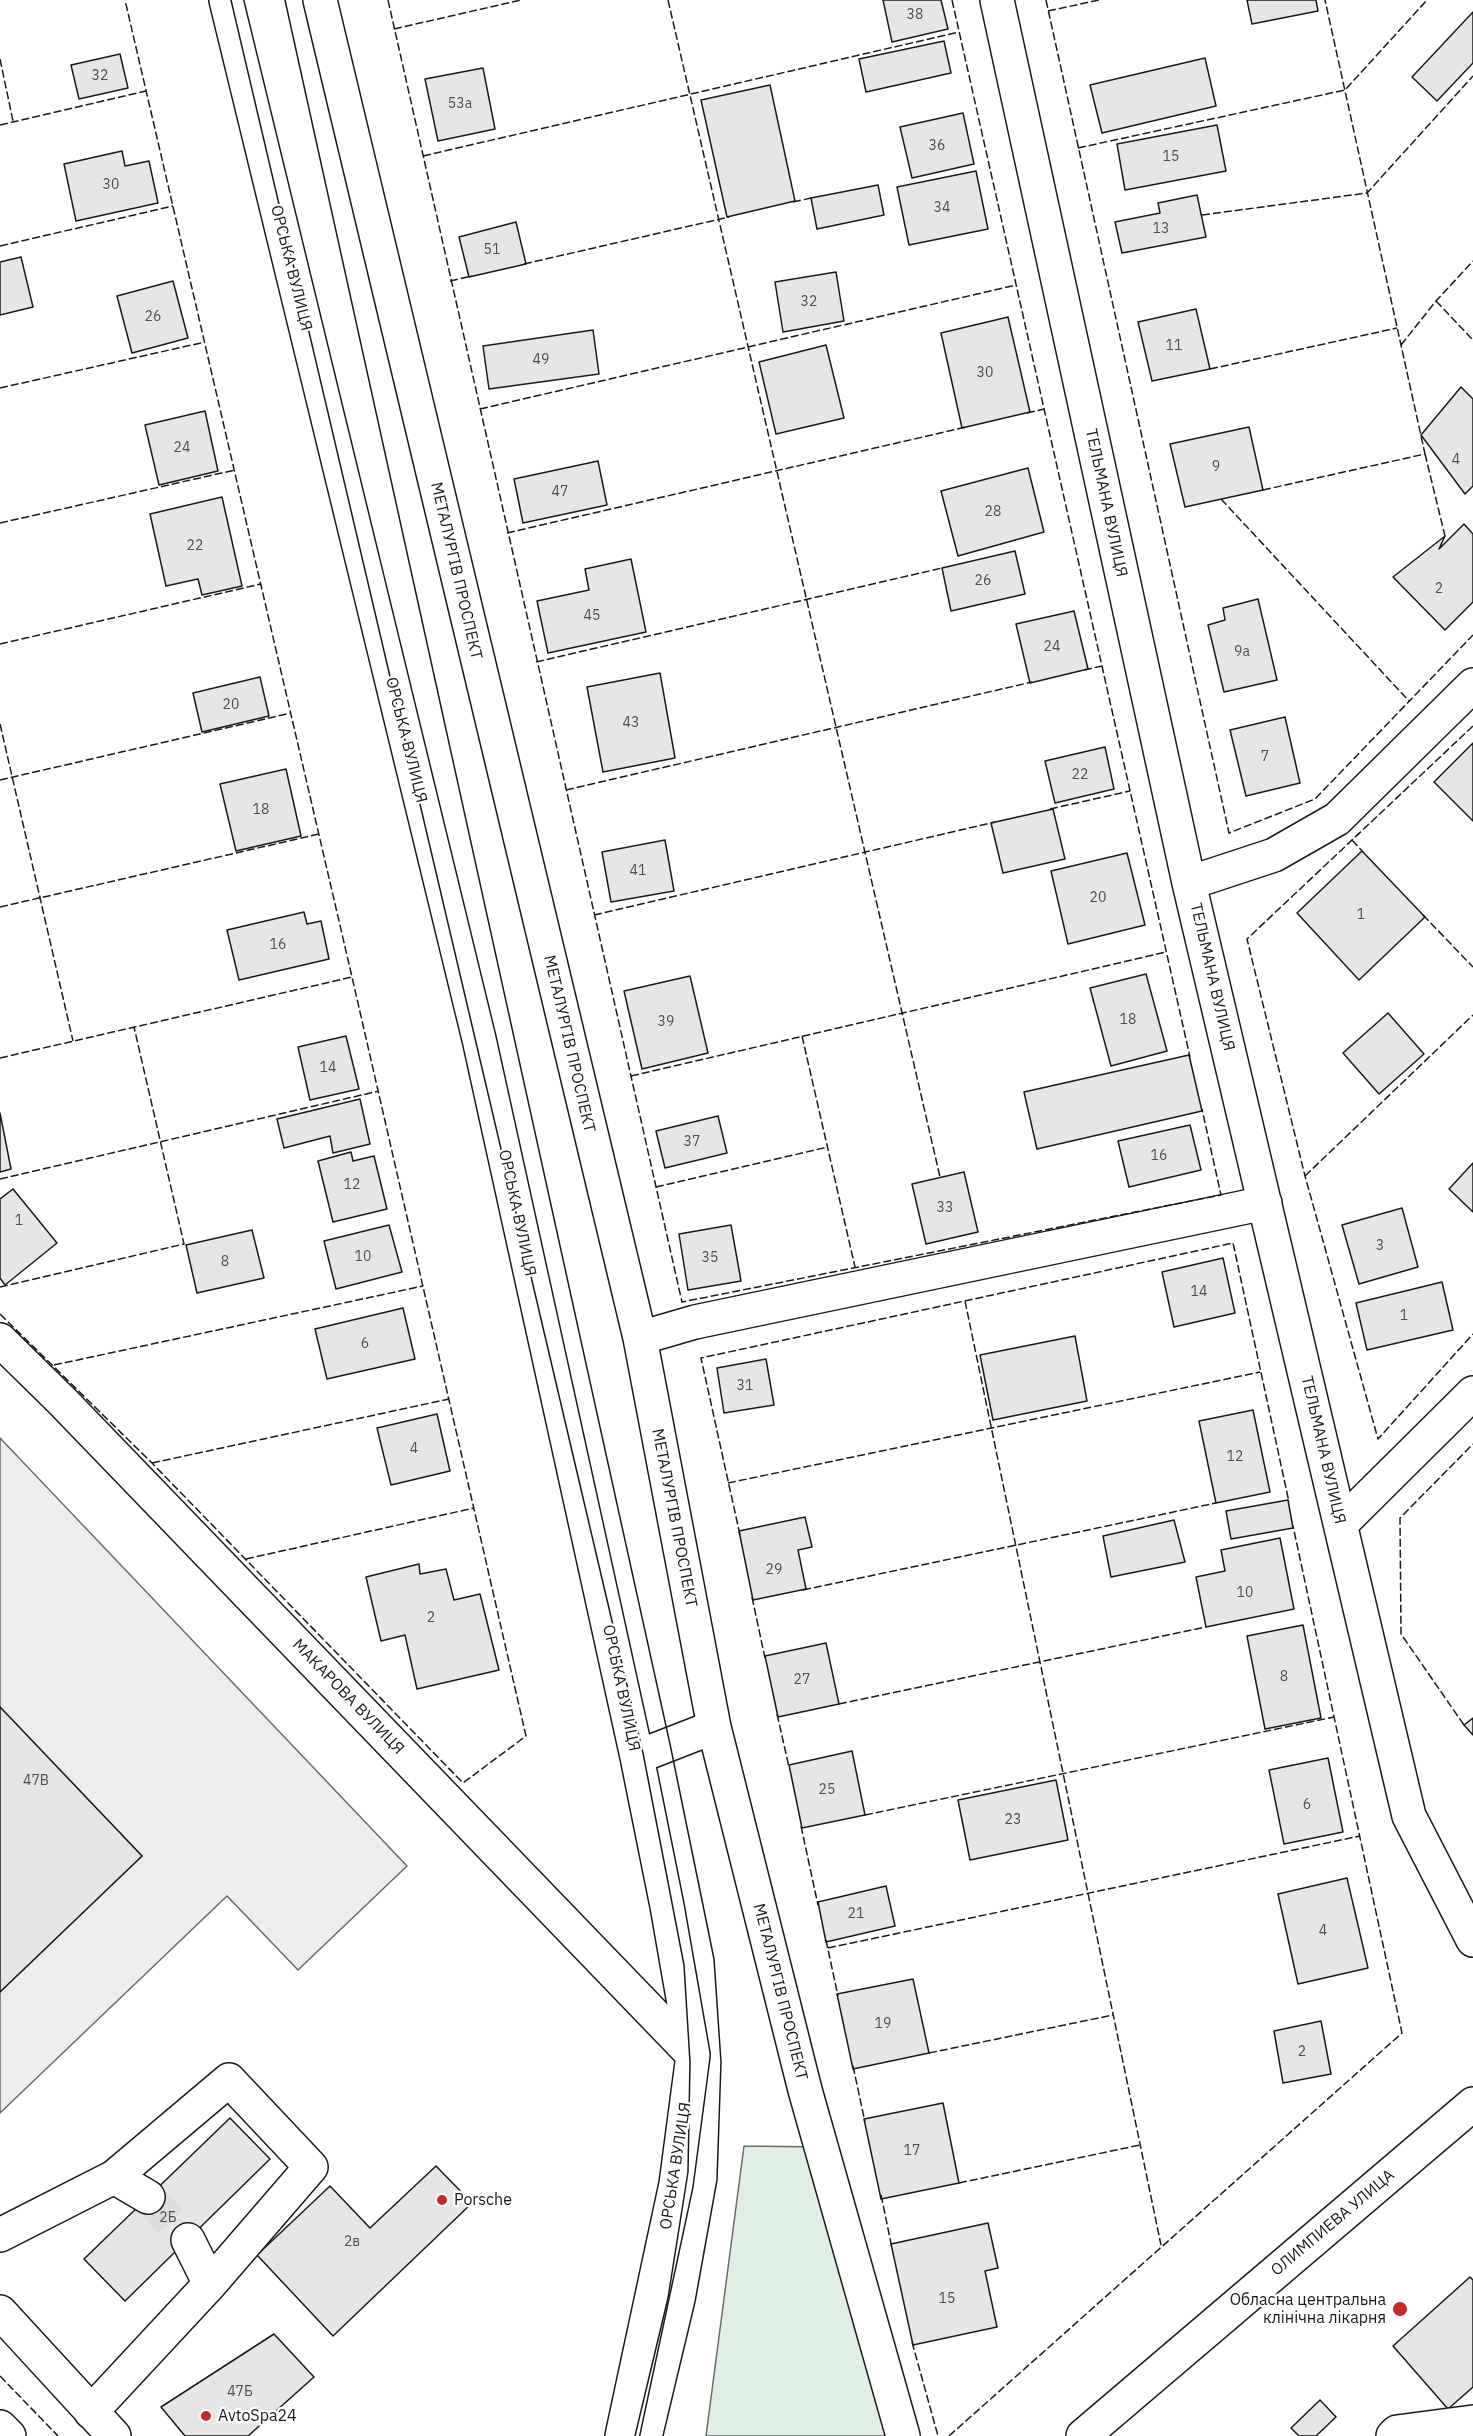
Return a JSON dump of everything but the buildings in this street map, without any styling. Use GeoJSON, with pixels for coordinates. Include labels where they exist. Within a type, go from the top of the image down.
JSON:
{"type":"FeatureCollection","features":[{"type":"Feature","properties":{"kind":"street","name":"ОРСЬКА ВУЛИЦЯ"},"geometry":{"type":"LineString","coordinates":[[226,0],[479,1039],[637,1757],[667,1906],[693,2055],[676,2184],[622,2436]]}},
{"type":"Feature","properties":{"kind":"street","name":"МЕТАЛУРГІВ ПРОСПЕКТ"},"geometry":{"type":"LineString","coordinates":[[320,0],[640,1338],[714,1727],[805,2090],[903,2436]]}},
{"type":"Feature","properties":{"kind":"street","name":"ТЕЛЬМАНА ВУЛИЦЯ"},"geometry":{"type":"LineString","coordinates":[[997,0],[1189,883],[1409,1816],[1473,1940]]}},
{"type":"Feature","properties":{"kind":"street"},"geometry":{"type":"LineString","coordinates":[[1189,883],[1274,855],[1337,819],[1473,685]]}},
{"type":"Feature","properties":{"kind":"street"},"geometry":{"type":"LineString","coordinates":[[640,1338],[707,1319],[1265,1203]]}},
{"type":"Feature","properties":{"kind":"street","name":"МАКАРОВА ВУЛИЦЯ"},"geometry":{"type":"LineString","coordinates":[[0,1340],[63,1402],[693,2055]]}},
{"type":"Feature","properties":{"kind":"street"},"geometry":{"type":"LineString","coordinates":[[1341,1524],[1473,1393]]}},
{"type":"Feature","properties":{"kind":"street"},"geometry":{"type":"LineString","coordinates":[[637,1757],[714,1727]]}},
{"type":"Feature","properties":{"kind":"street"},"geometry":{"type":"LineString","coordinates":[[0,2235],[114,2177],[230,2080],[311,2167],[210,2284],[91,2412]]}},
{"type":"Feature","properties":{"kind":"street","name":"ОЛИМПИЕВА УЛИЦА"},"geometry":{"type":"LineString","coordinates":[[1083,2436],[1473,2104]]}},
{"type":"Feature","properties":{"kind":"street"},"geometry":{"type":"LineString","coordinates":[[114,2177],[148,2197]]}},
{"type":"Feature","properties":{"kind":"street"},"geometry":{"type":"LineString","coordinates":[[188,2240],[210,2284]]}},
{"type":"Feature","properties":{"kind":"street"},"geometry":{"type":"LineString","coordinates":[[0,2312],[114,2436]]}},
{"type":"Feature","properties":{"kind":"street"},"geometry":{"type":"LineString","coordinates":[[1393,2436],[1397,2432],[1473,2422]]}},
{"type":"Feature","properties":{"kind":"street"},"geometry":{"type":"LineString","coordinates":[[0,2427],[9,2436]]}},
{"type":"Feature","properties":{"kind":"green space"},"geometry":{"type":"Polygon","coordinates":[[[744,2146],[822,2147],[886,2436],[706,2436],[744,2146]]]}},
{"type":"Feature","properties":{"kind":"shaded area"},"geometry":{"type":"Polygon","coordinates":[[[0,1438],[407,1866],[298,1970],[227,1896],[0,2113],[0,1992],[142,1856],[0,1707],[0,1438]]]}},
{"type":"Feature","properties":{"kind":"tunnel"},"geometry":{"type":"LineString","coordinates":[[148,2197],[188,2240]]}},
{"type":"Feature","properties":{"kind":"tram line"},"geometry":{"type":"LineString","coordinates":[[231,0],[643,1753],[684,1965],[690,2062],[688,2172],[668,2298],[635,2436]]}},
{"type":"Feature","properties":{"kind":"tram line"},"geometry":{"type":"LineString","coordinates":[[285,0],[670,1744],[714,1959],[721,2062],[717,2180],[695,2302],[663,2436]]}},
{"type":"Feature","properties":{"kind":"fence"},"geometry":{"type":"LineString","coordinates":[[0,1058],[352,977],[125,0]]}},
{"type":"Feature","properties":{"kind":"fence"},"geometry":{"type":"LineString","coordinates":[[388,0],[682,1302],[1221,1195],[1202,1109]]}},
{"type":"Feature","properties":{"kind":"fence"},"geometry":{"type":"LineString","coordinates":[[394,29],[521,0]]}},
{"type":"Feature","properties":{"kind":"fence"},"geometry":{"type":"LineString","coordinates":[[668,0],[940,1177]]}},
{"type":"Feature","properties":{"kind":"fence"},"geometry":{"type":"LineString","coordinates":[[952,0],[1190,1057]]}},
{"type":"Feature","properties":{"kind":"fence"},"geometry":{"type":"LineString","coordinates":[[1046,0],[1229,833],[1315,799],[1473,635]]}},
{"type":"Feature","properties":{"kind":"fence"},"geometry":{"type":"LineString","coordinates":[[1048,11],[1099,0]]}},
{"type":"Feature","properties":{"kind":"fence"},"geometry":{"type":"LineString","coordinates":[[1263,490],[1425,454],[1325,0]]}},
{"type":"Feature","properties":{"kind":"fence"},"geometry":{"type":"LineString","coordinates":[[1078,148],[1345,90],[1427,0]]}},
{"type":"Feature","properties":{"kind":"fence"},"geometry":{"type":"LineString","coordinates":[[423,156],[959,32]]}},
{"type":"Feature","properties":{"kind":"fence"},"geometry":{"type":"LineString","coordinates":[[0,59],[13,121]]}},
{"type":"Feature","properties":{"kind":"fence"},"geometry":{"type":"LineString","coordinates":[[1202,215],[1367,193],[1473,76]]}},
{"type":"Feature","properties":{"kind":"fence"},"geometry":{"type":"LineString","coordinates":[[0,125],[146,91]]}},
{"type":"Feature","properties":{"kind":"fence"},"geometry":{"type":"LineString","coordinates":[[793,202],[811,198]]}},
{"type":"Feature","properties":{"kind":"fence"},"geometry":{"type":"LineString","coordinates":[[0,246],[173,206]]}},
{"type":"Feature","properties":{"kind":"fence"},"geometry":{"type":"LineString","coordinates":[[524,264],[729,217]]}},
{"type":"Feature","properties":{"kind":"fence"},"geometry":{"type":"LineString","coordinates":[[1401,345],[1436,301],[1473,261]]}},
{"type":"Feature","properties":{"kind":"fence"},"geometry":{"type":"LineString","coordinates":[[450,281],[472,276]]}},
{"type":"Feature","properties":{"kind":"fence"},"geometry":{"type":"LineString","coordinates":[[480,409],[1016,285]]}},
{"type":"Feature","properties":{"kind":"fence"},"geometry":{"type":"LineString","coordinates":[[1436,301],[1473,340]]}},
{"type":"Feature","properties":{"kind":"fence"},"geometry":{"type":"LineString","coordinates":[[1210,369],[1397,328]]}},
{"type":"Feature","properties":{"kind":"fence"},"geometry":{"type":"LineString","coordinates":[[0,388],[205,342]]}},
{"type":"Feature","properties":{"kind":"fence"},"geometry":{"type":"LineString","coordinates":[[1027,413],[1044,409]]}},
{"type":"Feature","properties":{"kind":"fence"},"geometry":{"type":"LineString","coordinates":[[507,533],[966,427]]}},
{"type":"Feature","properties":{"kind":"fence"},"geometry":{"type":"LineString","coordinates":[[1425,454],[1445,536]]}},
{"type":"Feature","properties":{"kind":"fence"},"geometry":{"type":"LineString","coordinates":[[0,523],[235,470]]}},
{"type":"Feature","properties":{"kind":"fence"},"geometry":{"type":"LineString","coordinates":[[1221,499],[1409,701]]}},
{"type":"Feature","properties":{"kind":"fence"},"geometry":{"type":"LineString","coordinates":[[536,662],[942,568]]}},
{"type":"Feature","properties":{"kind":"fence"},"geometry":{"type":"LineString","coordinates":[[0,644],[261,584]]}},
{"type":"Feature","properties":{"kind":"fence"},"geometry":{"type":"LineString","coordinates":[[1084,670],[1102,666]]}},
{"type":"Feature","properties":{"kind":"fence"},"geometry":{"type":"LineString","coordinates":[[566,790],[1032,682]]}},
{"type":"Feature","properties":{"kind":"fence"},"geometry":{"type":"LineString","coordinates":[[0,780],[291,713]]}},
{"type":"Feature","properties":{"kind":"fence"},"geometry":{"type":"LineString","coordinates":[[0,724],[73,1041]]}},
{"type":"Feature","properties":{"kind":"fence"},"geometry":{"type":"LineString","coordinates":[[1473,726],[1247,939],[1305,1176],[1378,1439],[1473,1334]]}},
{"type":"Feature","properties":{"kind":"fence"},"geometry":{"type":"LineString","coordinates":[[1050,809],[1130,791]]}},
{"type":"Feature","properties":{"kind":"fence"},"geometry":{"type":"LineString","coordinates":[[594,915],[995,822]]}},
{"type":"Feature","properties":{"kind":"fence"},"geometry":{"type":"LineString","coordinates":[[0,907],[319,834]]}},
{"type":"Feature","properties":{"kind":"fence"},"geometry":{"type":"LineString","coordinates":[[1352,840],[1363,852]]}},
{"type":"Feature","properties":{"kind":"fence"},"geometry":{"type":"LineString","coordinates":[[1423,915],[1473,967]]}},
{"type":"Feature","properties":{"kind":"fence"},"geometry":{"type":"LineString","coordinates":[[631,1076],[1166,952]]}},
{"type":"Feature","properties":{"kind":"fence"},"geometry":{"type":"LineString","coordinates":[[0,1314],[152,1463],[463,1783],[526,1736],[352,977]]}},
{"type":"Feature","properties":{"kind":"fence"},"geometry":{"type":"LineString","coordinates":[[1305,1176],[1473,1015]]}},
{"type":"Feature","properties":{"kind":"fence"},"geometry":{"type":"LineString","coordinates":[[0,1287],[184,1244],[134,1027]]}},
{"type":"Feature","properties":{"kind":"fence"},"geometry":{"type":"LineString","coordinates":[[802,1036],[855,1267]]}},
{"type":"Feature","properties":{"kind":"fence"},"geometry":{"type":"LineString","coordinates":[[0,1179],[379,1091]]}},
{"type":"Feature","properties":{"kind":"fence"},"geometry":{"type":"LineString","coordinates":[[656,1187],[828,1147]]}},
{"type":"Feature","properties":{"kind":"fence"},"geometry":{"type":"LineString","coordinates":[[740,1535],[701,1358],[1233,1243],[1289,1502]]}},
{"type":"Feature","properties":{"kind":"fence"},"geometry":{"type":"LineString","coordinates":[[54,1365],[423,1286]]}},
{"type":"Feature","properties":{"kind":"fence"},"geometry":{"type":"LineString","coordinates":[[965,1301],[1161,2245]]}},
{"type":"Feature","properties":{"kind":"fence"},"geometry":{"type":"LineString","coordinates":[[728,1483],[1260,1372]]}},
{"type":"Feature","properties":{"kind":"fence"},"geometry":{"type":"LineString","coordinates":[[152,1463],[449,1399]]}},
{"type":"Feature","properties":{"kind":"fence"},"geometry":{"type":"LineString","coordinates":[[1464,1725],[1401,1634],[1400,1518],[1473,1444]]}},
{"type":"Feature","properties":{"kind":"fence"},"geometry":{"type":"LineString","coordinates":[[803,1590],[1216,1503]]}},
{"type":"Feature","properties":{"kind":"fence"},"geometry":{"type":"LineString","coordinates":[[246,1559],[474,1508]]}},
{"type":"Feature","properties":{"kind":"fence"},"geometry":{"type":"LineString","coordinates":[[949,2436],[1402,2033],[1293,1526]]}},
{"type":"Feature","properties":{"kind":"fence"},"geometry":{"type":"LineString","coordinates":[[752,1597],[765,1658]]}},
{"type":"Feature","properties":{"kind":"fence"},"geometry":{"type":"LineString","coordinates":[[839,1704],[1206,1627]]}},
{"type":"Feature","properties":{"kind":"fence"},"geometry":{"type":"LineString","coordinates":[[777,1714],[789,1767]]}},
{"type":"Feature","properties":{"kind":"fence"},"geometry":{"type":"LineString","coordinates":[[865,1815],[1334,1717]]}},
{"type":"Feature","properties":{"kind":"fence"},"geometry":{"type":"LineString","coordinates":[[801,1826],[818,1905]]}},
{"type":"Feature","properties":{"kind":"fence"},"geometry":{"type":"LineString","coordinates":[[828,1948],[1360,1836]]}},
{"type":"Feature","properties":{"kind":"fence"},"geometry":{"type":"LineString","coordinates":[[826,1940],[838,1996]]}},
{"type":"Feature","properties":{"kind":"fence"},"geometry":{"type":"LineString","coordinates":[[929,2053],[1113,2015]]}},
{"type":"Feature","properties":{"kind":"fence"},"geometry":{"type":"LineString","coordinates":[[853,2066],[865,2122]]}},
{"type":"Feature","properties":{"kind":"fence"},"geometry":{"type":"LineString","coordinates":[[959,2183],[1140,2145]]}},
{"type":"Feature","properties":{"kind":"fence"},"geometry":{"type":"LineString","coordinates":[[881,2195],[892,2248]]}},
{"type":"Feature","properties":{"kind":"fence"},"geometry":{"type":"LineString","coordinates":[[912,2342],[938,2436]]}},
{"type":"Feature","properties":{"kind":"fence"},"geometry":{"type":"LineString","coordinates":[[0,2376],[58,2436]]}},
{"type":"Feature","properties":{"kind":"place","name":"Porsche"},"geometry":{"type":"Point","coordinates":[442,2200]}},
{"type":"Feature","properties":{"kind":"place","name":"Обласна центральна клінічна лікарня"},"geometry":{"type":"Point","coordinates":[1400,2309]}},
{"type":"Feature","properties":{"kind":"place","name":"AvtoSpa24"},"geometry":{"type":"Point","coordinates":[206,2416]}}]}
